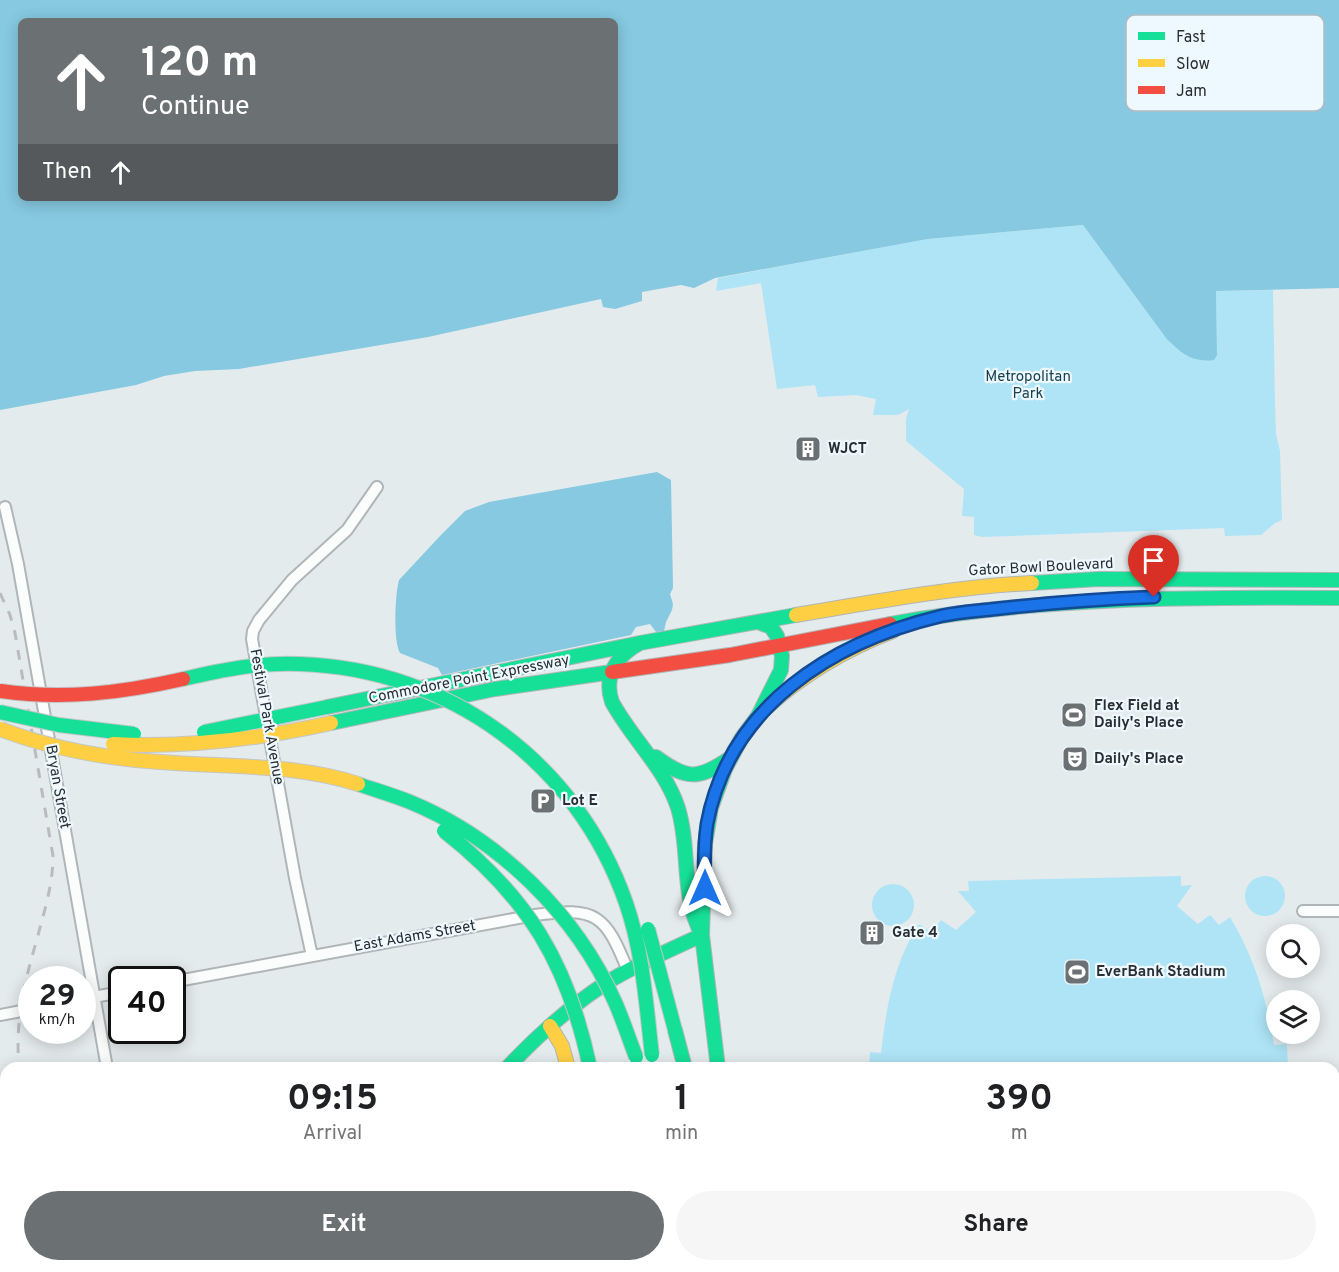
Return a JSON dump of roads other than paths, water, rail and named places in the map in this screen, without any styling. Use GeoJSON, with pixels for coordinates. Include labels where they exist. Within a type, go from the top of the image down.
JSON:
{"type":"FeatureCollection","features":[{"type":"Feature","properties":{"kind":"main road","name":"Gator Bowl Boulevard"},"geometry":{"type":"LineString","coordinates":[[889,599],[966,588],[1051,581],[1339,580]]}},
{"type":"Feature","properties":{"kind":"main road"},"geometry":{"type":"LineString","coordinates":[[758,716],[804,675],[837,654],[878,637],[944,615],[1125,598],[1339,598]]}},
{"type":"Feature","properties":{"kind":"main road","name":"Commodore Point Expressway"},"geometry":{"type":"LineString","coordinates":[[0,712],[35,721],[133,734],[167,734],[227,728],[640,643],[889,599]]}},
{"type":"Feature","properties":{"kind":"main road","name":"Commodore Point Expressway"},"geometry":{"type":"LineString","coordinates":[[0,727],[88,742],[164,746],[240,741],[495,688],[704,660],[944,615]]}},
{"type":"Feature","properties":{"kind":"main road"},"geometry":{"type":"LineString","coordinates":[[717,1062],[702,935],[707,826],[714,797],[730,758],[758,716],[781,670],[780,645],[773,630],[758,622]]}},
{"type":"Feature","properties":{"kind":"main road"},"geometry":{"type":"LineString","coordinates":[[640,643],[622,655],[612,672],[609,685],[612,701],[666,782],[681,817],[686,848],[690,909],[694,922],[702,935]]}},
{"type":"Feature","properties":{"kind":"main road"},"geometry":{"type":"LineString","coordinates":[[0,691],[48,696],[92,695],[134,690],[219,670],[252,665],[295,663],[337,667],[386,677],[438,697],[516,742],[571,789],[592,812],[610,838],[626,868]]}},
{"type":"Feature","properties":{"kind":"main road"},"geometry":{"type":"LineString","coordinates":[[0,727],[50,746],[106,757],[260,768],[324,776],[387,792],[428,809],[477,837],[527,878],[562,915],[597,966],[623,1018],[637,1062]]}},
{"type":"Feature","properties":{"kind":"main road"},"geometry":{"type":"LineString","coordinates":[[645,749],[672,770],[690,776],[706,773],[730,758]]}},
{"type":"Feature","properties":{"kind":"main road"},"geometry":{"type":"LineString","coordinates":[[540,763],[567,796],[596,840],[626,902],[641,963],[652,1062]]}},
{"type":"Feature","properties":{"kind":"main road"},"geometry":{"type":"LineString","coordinates":[[324,776],[375,793],[425,818],[468,849],[502,882],[531,918],[558,963],[576,1009],[589,1062]]}},
{"type":"Feature","properties":{"kind":"main road"},"geometry":{"type":"LineString","coordinates":[[634,886],[683,1062]]}},
{"type":"Feature","properties":{"kind":"main road"},"geometry":{"type":"LineString","coordinates":[[513,1062],[550,1026],[592,993],[628,971],[702,935]]}},
{"type":"Feature","properties":{"kind":"main road"},"geometry":{"type":"LineString","coordinates":[[550,1026],[562,1046],[566,1062]]}},
{"type":"Feature","properties":{"kind":"street","name":"Festival Park Avenue"},"geometry":{"type":"LineString","coordinates":[[312,956],[295,878],[252,639],[253,631],[259,620],[292,580],[347,530],[377,487]]}},
{"type":"Feature","properties":{"kind":"street","name":"Bryan Street"},"geometry":{"type":"LineString","coordinates":[[5,507],[21,577],[90,966]]}},
{"type":"Feature","properties":{"kind":"street"},"geometry":{"type":"LineString","coordinates":[[1303,911],[1339,911]]}},
{"type":"Feature","properties":{"kind":"street","name":"East Adams Street"},"geometry":{"type":"LineString","coordinates":[[186,979],[535,915],[578,913],[592,916],[609,929],[628,971]]}},
{"type":"Feature","properties":{"kind":"street","name":"Bryan Street"},"geometry":{"type":"LineString","coordinates":[[96,1003],[106,1062]]}},
{"type":"Feature","properties":{"kind":"street"},"geometry":{"type":"LineString","coordinates":[[0,1015],[18,1012]]}},
{"type":"Feature","properties":{"kind":"railway"},"geometry":{"type":"LineString","coordinates":[[0,593],[15,633],[53,856],[48,898],[22,1002],[18,1034],[19,1062]]}},
{"type":"Feature","properties":{"kind":"place","name":"WJCT"},"geometry":{"type":"Point","coordinates":[808,449]}},
{"type":"Feature","properties":{"kind":"place","name":"Flex Field at Daily's Place"},"geometry":{"type":"Point","coordinates":[1074,715]}},
{"type":"Feature","properties":{"kind":"place","name":"Daily's Place"},"geometry":{"type":"Point","coordinates":[1075,759]}},
{"type":"Feature","properties":{"kind":"place","name":"Lot E"},"geometry":{"type":"Point","coordinates":[543,801]}},
{"type":"Feature","properties":{"kind":"place","name":"Gate 4"},"geometry":{"type":"Point","coordinates":[872,933]}},
{"type":"Feature","properties":{"kind":"place","name":"EverBank Stadium"},"geometry":{"type":"Point","coordinates":[1077,972]}},
{"type":"Feature","properties":{"kind":"park label","name":"Metropolitan Park"},"geometry":{"type":"Point","coordinates":[1028,386]}}]}
